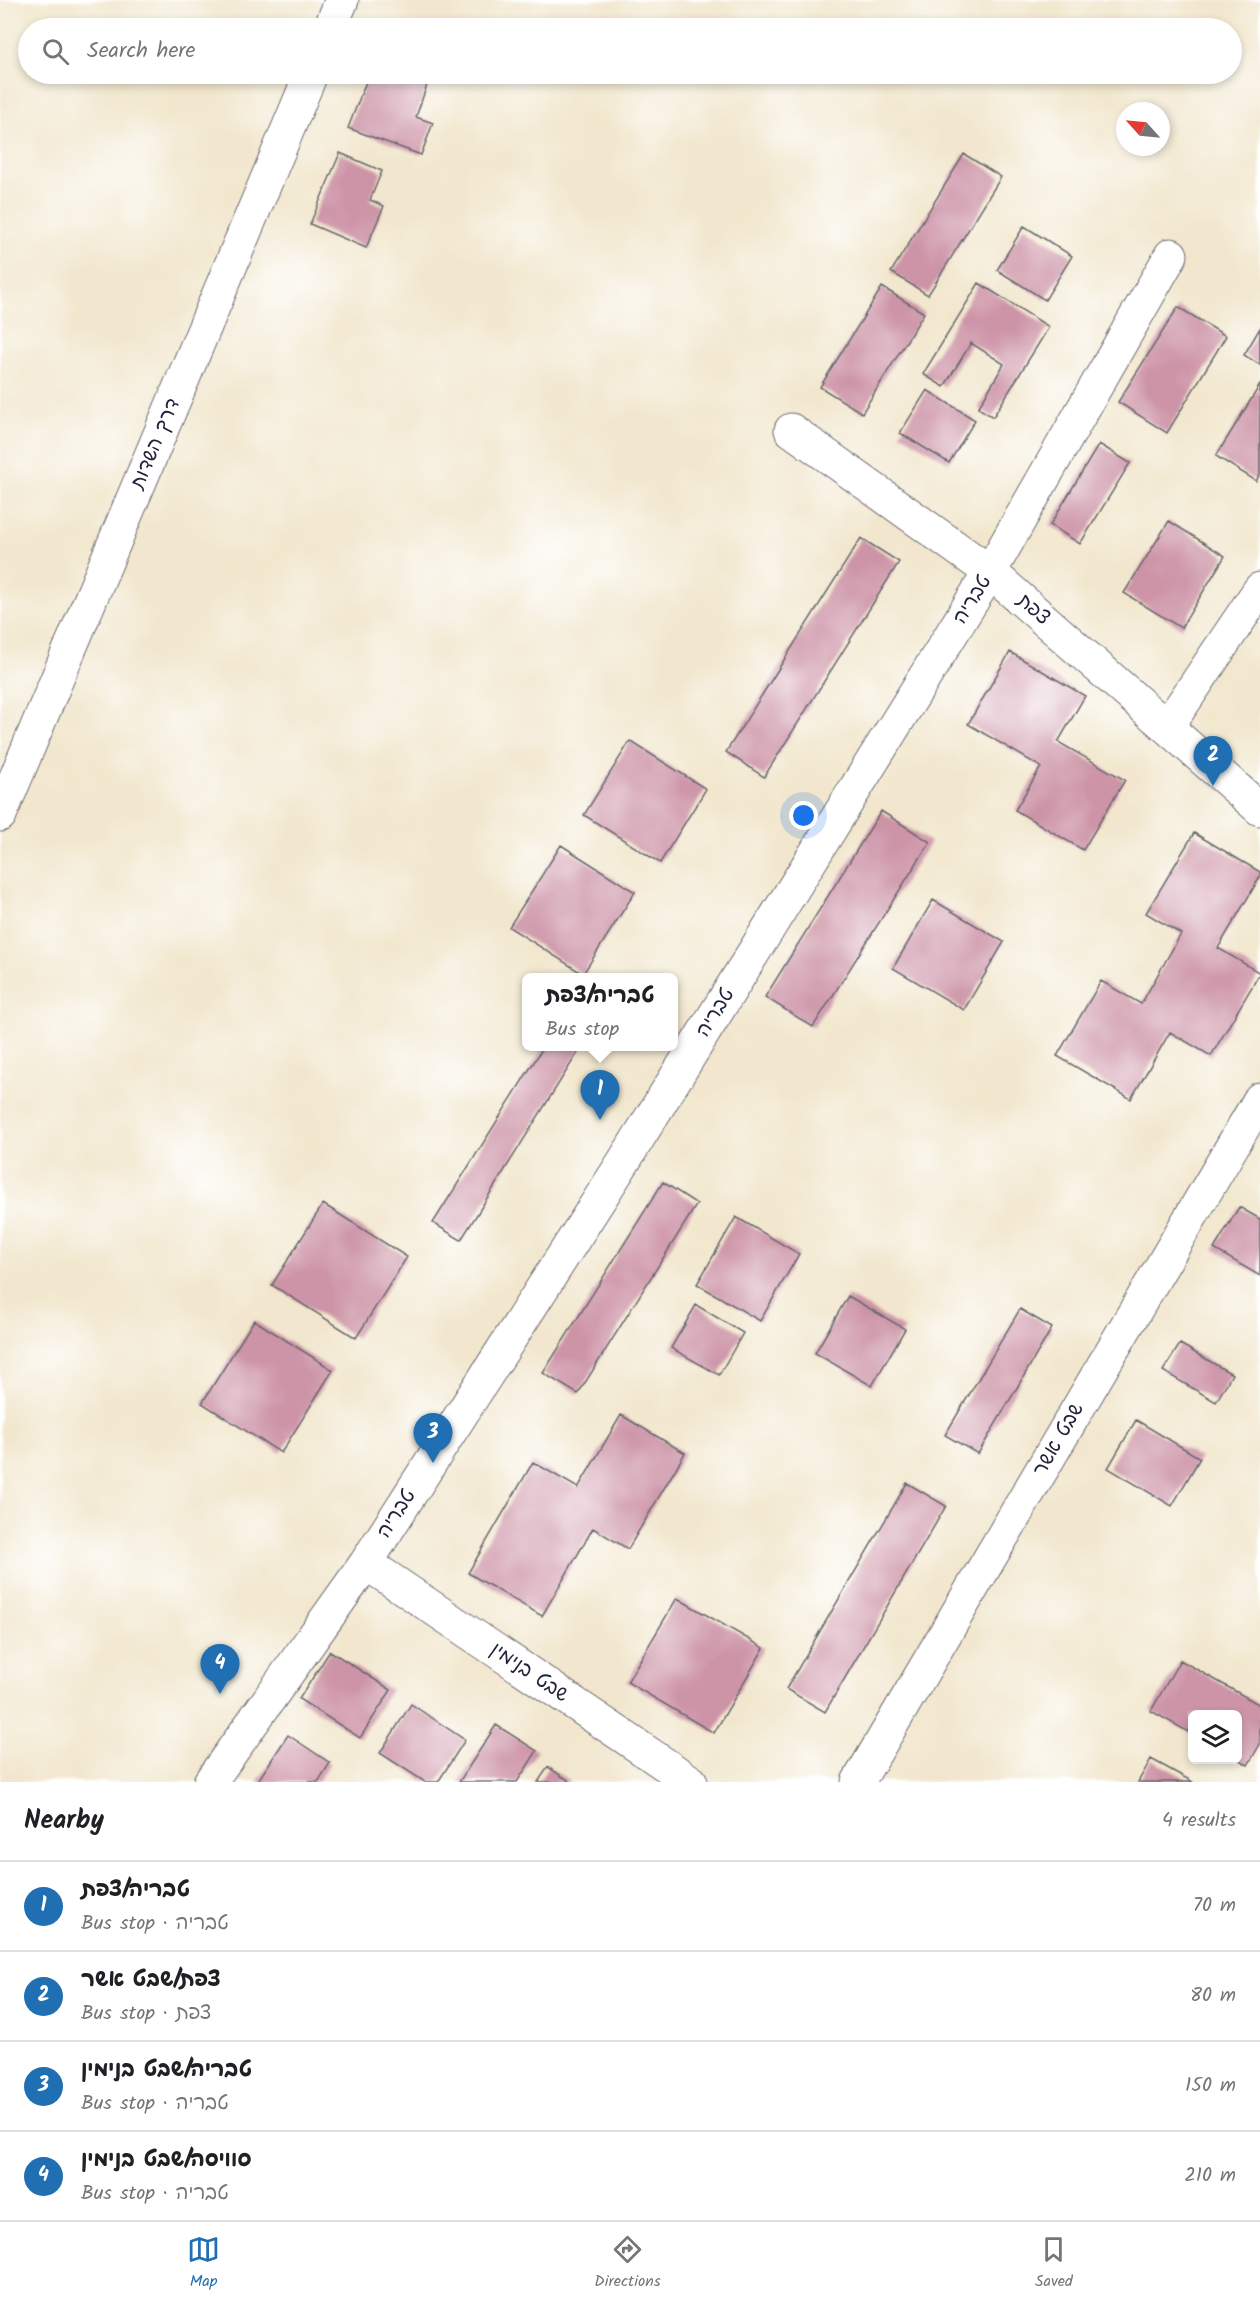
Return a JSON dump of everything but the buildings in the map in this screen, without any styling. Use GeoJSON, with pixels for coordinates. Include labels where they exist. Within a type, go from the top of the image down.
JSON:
{"type":"FeatureCollection","features":[{"type":"Feature","properties":{"kind":"street"},"geometry":{"type":"LineString","coordinates":[[334,18],[342,0]]}},
{"type":"Feature","properties":{"kind":"street","name":"דרך השדות"},"geometry":{"type":"LineString","coordinates":[[0,815],[307,84]]}},
{"type":"Feature","properties":{"kind":"street","name":"טבריה"},"geometry":{"type":"LineString","coordinates":[[210,1782],[366,1563],[624,1161],[990,572],[1171,255]]}},
{"type":"Feature","properties":{"kind":"street","name":"צפת"},"geometry":{"type":"LineString","coordinates":[[791,430],[990,572],[1260,809]]}},
{"type":"Feature","properties":{"kind":"street"},"geometry":{"type":"LineString","coordinates":[[1167,727],[1260,589]]}},
{"type":"Feature","properties":{"kind":"street","name":"שבט אשר"},"geometry":{"type":"LineString","coordinates":[[858,1782],[1260,1099]]}},
{"type":"Feature","properties":{"kind":"street","name":"שבט בנימין"},"geometry":{"type":"LineString","coordinates":[[366,1563],[691,1782]]}},
{"type":"Feature","properties":{"kind":"place","name":"צפת/שבט אשר"},"geometry":{"type":"Point","coordinates":[1213,786]}},
{"type":"Feature","properties":{"kind":"place","name":"טבריה/צפת"},"geometry":{"type":"Point","coordinates":[600,1120]}},
{"type":"Feature","properties":{"kind":"place","name":"טבריה/שבט בנימין"},"geometry":{"type":"Point","coordinates":[433,1463]}},
{"type":"Feature","properties":{"kind":"place","name":"סוויסה/שבט בנימין"},"geometry":{"type":"Point","coordinates":[220,1694]}}]}
